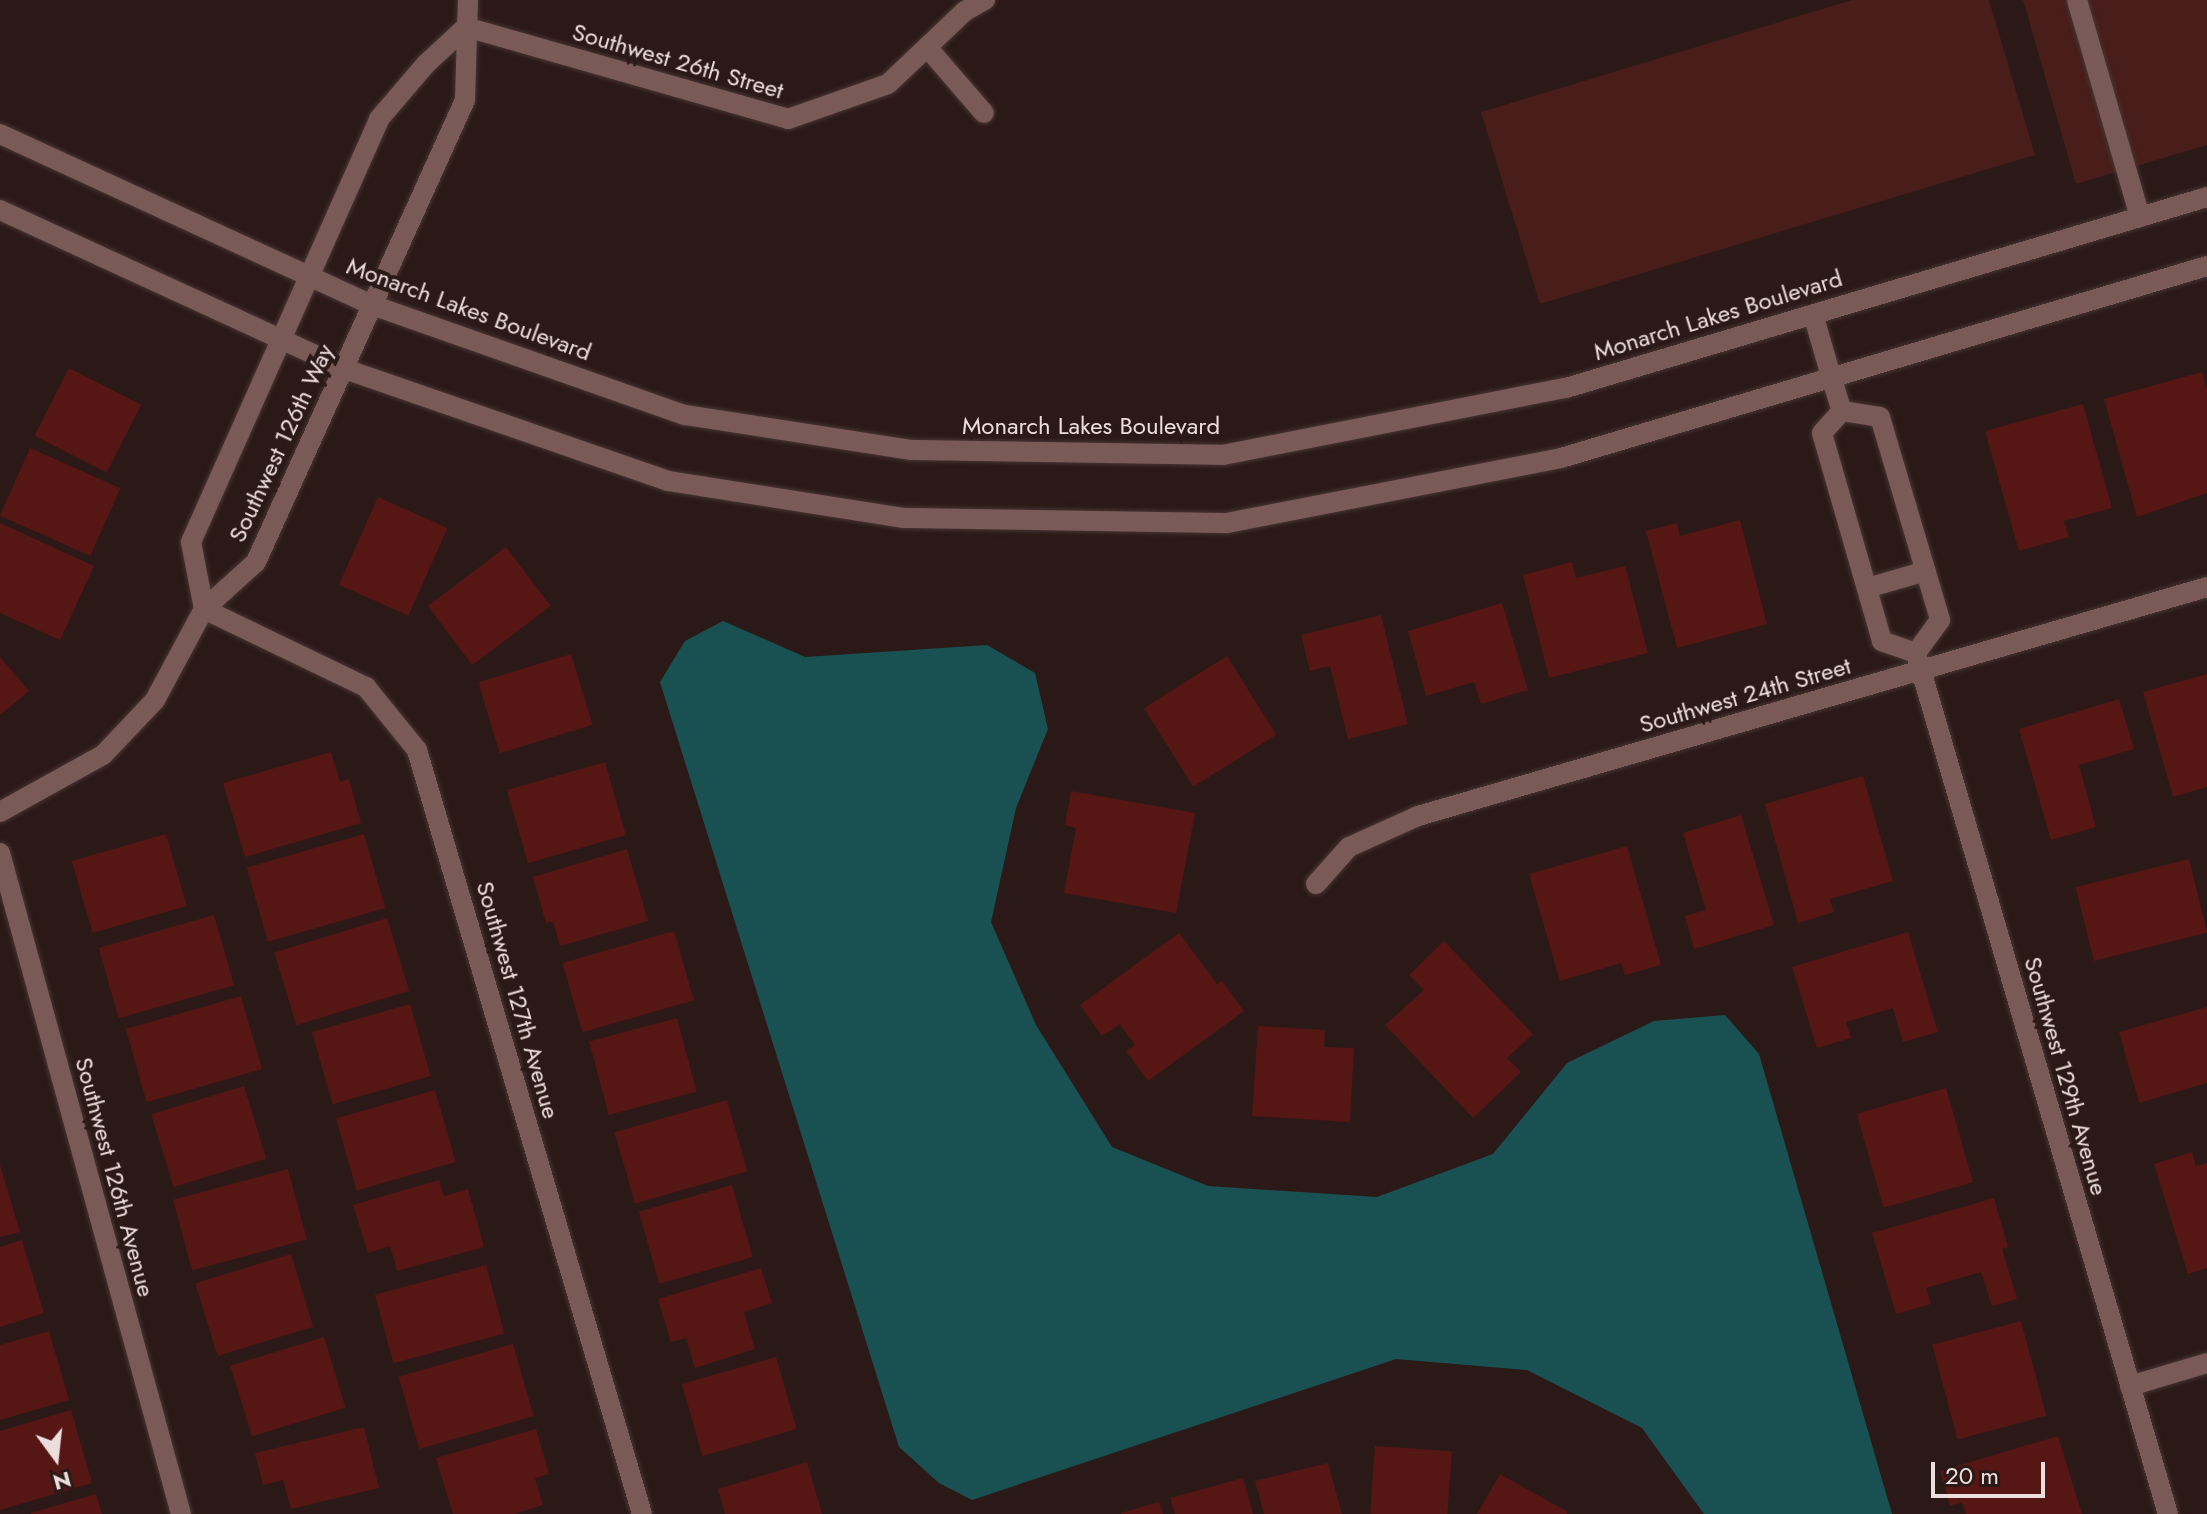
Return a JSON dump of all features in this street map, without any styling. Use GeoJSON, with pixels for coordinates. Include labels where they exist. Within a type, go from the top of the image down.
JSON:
{"type":"FeatureCollection","features":[{"type":"Feature","properties":{"kind":"street","name":"Southwest 126th Way"},"geometry":{"type":"LineString","coordinates":[[204,609],[256,562],[465,100],[468,0]]}},
{"type":"Feature","properties":{"kind":"street","name":"Southwest 26th Street"},"geometry":{"type":"LineString","coordinates":[[466,27],[788,119],[888,84],[965,11],[985,0]]}},
{"type":"Feature","properties":{"kind":"street"},"geometry":{"type":"LineString","coordinates":[[2077,0],[2140,217]]}},
{"type":"Feature","properties":{"kind":"street","name":"Southwest 126th Way"},"geometry":{"type":"LineString","coordinates":[[204,609],[191,542],[379,119],[426,64],[466,27]]}},
{"type":"Feature","properties":{"kind":"street"},"geometry":{"type":"LineString","coordinates":[[927,47],[984,113]]}},
{"type":"Feature","properties":{"kind":"street","name":"Monarch Lakes Boulevard"},"geometry":{"type":"LineString","coordinates":[[0,134],[372,305],[685,415],[910,450],[1223,455],[1566,388],[2207,197]]}},
{"type":"Feature","properties":{"kind":"street"},"geometry":{"type":"LineString","coordinates":[[0,210],[345,369],[668,481],[904,518],[1227,523],[1561,458],[2207,266]]}},
{"type":"Feature","properties":{"kind":"street"},"geometry":{"type":"LineString","coordinates":[[1813,314],[1842,411]]}},
{"type":"Feature","properties":{"kind":"street"},"geometry":{"type":"LineString","coordinates":[[1842,411],[1880,417],[1940,620],[1918,663],[1882,641],[1822,433],[1842,411]]}},
{"type":"Feature","properties":{"kind":"street"},"geometry":{"type":"LineString","coordinates":[[1867,588],[1926,571]]}},
{"type":"Feature","properties":{"kind":"street","name":"Southwest 24th Street"},"geometry":{"type":"LineString","coordinates":[[1316,884],[1349,847],[1418,816],[1918,663],[2207,587]]}},
{"type":"Feature","properties":{"kind":"street"},"geometry":{"type":"LineString","coordinates":[[0,812],[103,755],[155,700],[204,609]]}},
{"type":"Feature","properties":{"kind":"street","name":"Southwest 127th Avenue"},"geometry":{"type":"LineString","coordinates":[[204,609],[366,687],[417,750],[642,1514]]}},
{"type":"Feature","properties":{"kind":"street","name":"Southwest 129th Avenue"},"geometry":{"type":"LineString","coordinates":[[1918,663],[2168,1514]]}},
{"type":"Feature","properties":{"kind":"street","name":"Southwest 126th Avenue"},"geometry":{"type":"LineString","coordinates":[[0,853],[181,1514]]}},
{"type":"Feature","properties":{"kind":"street"},"geometry":{"type":"LineString","coordinates":[[2130,1386],[2207,1363]]}},
{"type":"Feature","properties":{"kind":"shaded area"},"geometry":{"type":"Polygon","coordinates":[[[1852,0],[1989,0],[2035,155],[1540,304],[1481,112],[1852,0]]]}},
{"type":"Feature","properties":{"kind":"shaded area"},"geometry":{"type":"Polygon","coordinates":[[[2023,0],[2207,0],[2207,145],[2076,184],[2023,0]]]}},
{"type":"Feature","properties":{"kind":"water"},"geometry":{"type":"Polygon","coordinates":[[[723,621],[805,657],[987,645],[1035,673],[1048,729],[1016,808],[991,922],[1036,1025],[1112,1147],[1208,1186],[1377,1197],[1493,1154],[1567,1063],[1654,1021],[1725,1015],[1759,1054],[1892,1514],[1704,1514],[1642,1428],[1527,1370],[1396,1359],[972,1500],[939,1483],[899,1447],[660,682],[685,641],[723,621]]]}},
{"type":"Feature","properties":{"kind":"building"},"geometry":{"type":"Polygon","coordinates":[[[69,368],[141,405],[107,472],[34,436],[69,368]]]}},
{"type":"Feature","properties":{"kind":"building"},"geometry":{"type":"Polygon","coordinates":[[[2202,372],[2207,389],[2207,493],[2137,517],[2104,399],[2202,372]]]}},
{"type":"Feature","properties":{"kind":"building"},"geometry":{"type":"Polygon","coordinates":[[[2083,404],[2112,508],[2064,521],[2069,537],[2019,551],[1985,431],[2083,404]]]}},
{"type":"Feature","properties":{"kind":"building"},"geometry":{"type":"Polygon","coordinates":[[[30,448],[120,488],[90,556],[0,516],[30,448]]]}},
{"type":"Feature","properties":{"kind":"building"},"geometry":{"type":"Polygon","coordinates":[[[378,497],[447,528],[408,616],[339,585],[378,497]]]}},
{"type":"Feature","properties":{"kind":"building"},"geometry":{"type":"Polygon","coordinates":[[[1740,520],[1767,624],[1677,648],[1646,531],[1677,523],[1680,536],[1740,520]]]}},
{"type":"Feature","properties":{"kind":"building"},"geometry":{"type":"Polygon","coordinates":[[[0,523],[94,566],[60,640],[0,613],[0,523]]]}},
{"type":"Feature","properties":{"kind":"building"},"geometry":{"type":"Polygon","coordinates":[[[506,547],[551,606],[472,665],[428,606],[506,547]]]}},
{"type":"Feature","properties":{"kind":"building"},"geometry":{"type":"Polygon","coordinates":[[[1572,562],[1576,578],[1625,566],[1648,653],[1549,678],[1523,575],[1572,562]]]}},
{"type":"Feature","properties":{"kind":"building"},"geometry":{"type":"Polygon","coordinates":[[[1502,603],[1528,690],[1481,704],[1474,682],[1426,696],[1408,631],[1502,603]]]}},
{"type":"Feature","properties":{"kind":"building"},"geometry":{"type":"Polygon","coordinates":[[[1381,615],[1408,724],[1348,739],[1330,666],[1310,671],[1301,635],[1381,615]]]}},
{"type":"Feature","properties":{"kind":"building"},"geometry":{"type":"Polygon","coordinates":[[[571,654],[593,725],[500,753],[478,682],[571,654]]]}},
{"type":"Feature","properties":{"kind":"building"},"geometry":{"type":"Polygon","coordinates":[[[1227,656],[1276,735],[1193,787],[1144,708],[1227,656]]]}},
{"type":"Feature","properties":{"kind":"building"},"geometry":{"type":"Polygon","coordinates":[[[0,657],[29,691],[0,715],[0,657]]]}},
{"type":"Feature","properties":{"kind":"building"},"geometry":{"type":"Polygon","coordinates":[[[2207,674],[2207,787],[2173,797],[2143,692],[2207,674]]]}},
{"type":"Feature","properties":{"kind":"building"},"geometry":{"type":"Polygon","coordinates":[[[2119,699],[2134,749],[2079,765],[2096,827],[2051,840],[2019,729],[2119,699]]]}},
{"type":"Feature","properties":{"kind":"building"},"geometry":{"type":"Polygon","coordinates":[[[331,752],[340,782],[349,779],[361,823],[245,857],[223,783],[331,752]]]}},
{"type":"Feature","properties":{"kind":"building"},"geometry":{"type":"Polygon","coordinates":[[[605,762],[626,835],[528,863],[507,790],[605,762]]]}},
{"type":"Feature","properties":{"kind":"building"},"geometry":{"type":"Polygon","coordinates":[[[1863,776],[1893,881],[1830,899],[1834,912],[1798,923],[1765,804],[1863,776]]]}},
{"type":"Feature","properties":{"kind":"building"},"geometry":{"type":"Polygon","coordinates":[[[1071,791],[1195,813],[1176,913],[1064,893],[1076,828],[1065,825],[1071,791]]]}},
{"type":"Feature","properties":{"kind":"building"},"geometry":{"type":"Polygon","coordinates":[[[1741,815],[1774,925],[1694,949],[1685,916],[1706,910],[1683,833],[1741,815]]]}},
{"type":"Feature","properties":{"kind":"building"},"geometry":{"type":"Polygon","coordinates":[[[166,834],[187,906],[92,933],[72,861],[166,834]]]}},
{"type":"Feature","properties":{"kind":"building"},"geometry":{"type":"Polygon","coordinates":[[[364,834],[385,908],[268,942],[247,868],[364,834]]]}},
{"type":"Feature","properties":{"kind":"building"},"geometry":{"type":"Polygon","coordinates":[[[1627,846],[1661,965],[1625,975],[1621,963],[1560,981],[1529,874],[1627,846]]]}},
{"type":"Feature","properties":{"kind":"building"},"geometry":{"type":"Polygon","coordinates":[[[627,849],[648,921],[560,946],[553,921],[546,923],[533,877],[627,849]]]}},
{"type":"Feature","properties":{"kind":"building"},"geometry":{"type":"Polygon","coordinates":[[[2189,859],[2207,933],[2094,961],[2075,887],[2189,859]]]}},
{"type":"Feature","properties":{"kind":"building"},"geometry":{"type":"Polygon","coordinates":[[[214,915],[234,985],[119,1018],[99,948],[214,915]]]}},
{"type":"Feature","properties":{"kind":"building"},"geometry":{"type":"Polygon","coordinates":[[[387,918],[409,991],[296,1025],[274,952],[387,918]]]}},
{"type":"Feature","properties":{"kind":"building"},"geometry":{"type":"Polygon","coordinates":[[[674,931],[694,1000],[582,1032],[562,963],[674,931]]]}},
{"type":"Feature","properties":{"kind":"building"},"geometry":{"type":"Polygon","coordinates":[[[1908,932],[1938,1032],[1903,1042],[1893,1008],[1846,1022],[1851,1038],[1817,1048],[1792,967],[1908,932]]]}},
{"type":"Feature","properties":{"kind":"building"},"geometry":{"type":"Polygon","coordinates":[[[1179,933],[1217,984],[1222,981],[1244,1011],[1148,1081],[1126,1051],[1135,1045],[1120,1024],[1102,1036],[1080,1005],[1179,933]]]}},
{"type":"Feature","properties":{"kind":"building"},"geometry":{"type":"Polygon","coordinates":[[[1444,941],[1533,1034],[1507,1058],[1521,1072],[1473,1118],[1385,1025],[1424,990],[1409,975],[1444,941]]]}},
{"type":"Feature","properties":{"kind":"building"},"geometry":{"type":"Polygon","coordinates":[[[241,996],[262,1069],[147,1102],[126,1029],[241,996]]]}},
{"type":"Feature","properties":{"kind":"building"},"geometry":{"type":"Polygon","coordinates":[[[410,1004],[431,1076],[333,1104],[312,1032],[410,1004]]]}},
{"type":"Feature","properties":{"kind":"building"},"geometry":{"type":"Polygon","coordinates":[[[2207,1007],[2207,1083],[2139,1103],[2119,1032],[2207,1007]]]}},
{"type":"Feature","properties":{"kind":"building"},"geometry":{"type":"Polygon","coordinates":[[[677,1018],[697,1091],[609,1115],[589,1042],[677,1018]]]}},
{"type":"Feature","properties":{"kind":"building"},"geometry":{"type":"Polygon","coordinates":[[[1258,1026],[1325,1030],[1324,1047],[1354,1048],[1350,1122],[1252,1116],[1258,1026]]]}},
{"type":"Feature","properties":{"kind":"building"},"geometry":{"type":"Polygon","coordinates":[[[244,1086],[266,1159],[173,1187],[151,1114],[244,1086]]]}},
{"type":"Feature","properties":{"kind":"building"},"geometry":{"type":"Polygon","coordinates":[[[1946,1088],[1973,1182],[1884,1208],[1857,1114],[1946,1088]]]}},
{"type":"Feature","properties":{"kind":"building"},"geometry":{"type":"Polygon","coordinates":[[[435,1090],[456,1162],[357,1190],[336,1118],[435,1090]]]}},
{"type":"Feature","properties":{"kind":"building"},"geometry":{"type":"Polygon","coordinates":[[[727,1100],[747,1171],[635,1203],[615,1132],[727,1100]]]}},
{"type":"Feature","properties":{"kind":"building"},"geometry":{"type":"Polygon","coordinates":[[[2192,1152],[2196,1166],[2207,1163],[2207,1268],[2188,1274],[2154,1164],[2192,1152]]]}},
{"type":"Feature","properties":{"kind":"building"},"geometry":{"type":"Polygon","coordinates":[[[0,1165],[20,1232],[0,1237],[0,1165]]]}},
{"type":"Feature","properties":{"kind":"building"},"geometry":{"type":"Polygon","coordinates":[[[288,1169],[307,1240],[192,1270],[173,1200],[288,1169]]]}},
{"type":"Feature","properties":{"kind":"building"},"geometry":{"type":"Polygon","coordinates":[[[439,1180],[444,1196],[468,1189],[484,1247],[397,1271],[390,1246],[368,1253],[353,1205],[439,1180]]]}},
{"type":"Feature","properties":{"kind":"building"},"geometry":{"type":"Polygon","coordinates":[[[732,1185],[753,1257],[659,1284],[639,1212],[732,1185]]]}},
{"type":"Feature","properties":{"kind":"building"},"geometry":{"type":"Polygon","coordinates":[[[1994,1198],[2008,1247],[2002,1249],[2017,1299],[1992,1306],[1981,1272],[1926,1288],[1931,1304],[1896,1314],[1872,1233],[1994,1198]]]}},
{"type":"Feature","properties":{"kind":"building"},"geometry":{"type":"Polygon","coordinates":[[[22,1240],[44,1313],[0,1327],[0,1247],[22,1240]]]}},
{"type":"Feature","properties":{"kind":"building"},"geometry":{"type":"Polygon","coordinates":[[[291,1254],[313,1327],[218,1356],[195,1283],[291,1254]]]}},
{"type":"Feature","properties":{"kind":"building"},"geometry":{"type":"Polygon","coordinates":[[[486,1265],[504,1334],[393,1363],[375,1295],[486,1265]]]}},
{"type":"Feature","properties":{"kind":"building"},"geometry":{"type":"Polygon","coordinates":[[[761,1268],[772,1303],[744,1312],[755,1349],[695,1368],[686,1338],[671,1342],[658,1299],[761,1268]]]}},
{"type":"Feature","properties":{"kind":"building"},"geometry":{"type":"Polygon","coordinates":[[[2021,1321],[2046,1416],[1957,1439],[1932,1345],[2021,1321]]]}},
{"type":"Feature","properties":{"kind":"building"},"geometry":{"type":"Polygon","coordinates":[[[49,1331],[69,1400],[0,1420],[0,1345],[49,1331]]]}},
{"type":"Feature","properties":{"kind":"building"},"geometry":{"type":"Polygon","coordinates":[[[324,1337],[346,1408],[252,1436],[230,1366],[324,1337]]]}},
{"type":"Feature","properties":{"kind":"building"},"geometry":{"type":"Polygon","coordinates":[[[513,1344],[534,1416],[419,1449],[399,1377],[513,1344]]]}},
{"type":"Feature","properties":{"kind":"building"},"geometry":{"type":"Polygon","coordinates":[[[776,1357],[797,1429],[702,1456],[682,1384],[776,1357]]]}},
{"type":"Feature","properties":{"kind":"building"},"geometry":{"type":"Polygon","coordinates":[[[71,1410],[92,1483],[0,1510],[0,1431],[71,1410]]]}},
{"type":"Feature","properties":{"kind":"building"},"geometry":{"type":"Polygon","coordinates":[[[364,1427],[379,1488],[291,1509],[283,1480],[263,1485],[255,1453],[364,1427]]]}},
{"type":"Feature","properties":{"kind":"building"},"geometry":{"type":"Polygon","coordinates":[[[536,1429],[549,1474],[535,1478],[543,1505],[514,1514],[453,1514],[436,1458],[536,1429]]]}},
{"type":"Feature","properties":{"kind":"building"},"geometry":{"type":"Polygon","coordinates":[[[2058,1436],[2082,1514],[1966,1514],[1962,1502],[1950,1506],[1940,1471],[2058,1436]]]}},
{"type":"Feature","properties":{"kind":"building"},"geometry":{"type":"Polygon","coordinates":[[[1375,1446],[1452,1451],[1447,1514],[1370,1514],[1375,1446]]]}},
{"type":"Feature","properties":{"kind":"building"},"geometry":{"type":"Polygon","coordinates":[[[807,1462],[822,1514],[725,1514],[718,1489],[807,1462]]]}},
{"type":"Feature","properties":{"kind":"building"},"geometry":{"type":"Polygon","coordinates":[[[1328,1463],[1342,1514],[1264,1514],[1255,1481],[1328,1463]]]}},
{"type":"Feature","properties":{"kind":"building"},"geometry":{"type":"Polygon","coordinates":[[[1500,1474],[1568,1512],[1567,1514],[1477,1514],[1500,1474]]]}},
{"type":"Feature","properties":{"kind":"building"},"geometry":{"type":"Polygon","coordinates":[[[1243,1478],[1253,1514],[1175,1514],[1170,1498],[1243,1478]]]}},
{"type":"Feature","properties":{"kind":"building"},"geometry":{"type":"Polygon","coordinates":[[[96,1494],[102,1514],[31,1514],[31,1513],[96,1494]]]}},
{"type":"Feature","properties":{"kind":"building"},"geometry":{"type":"Polygon","coordinates":[[[1159,1502],[1163,1514],[1121,1514],[1121,1513],[1159,1502]]]}}]}
